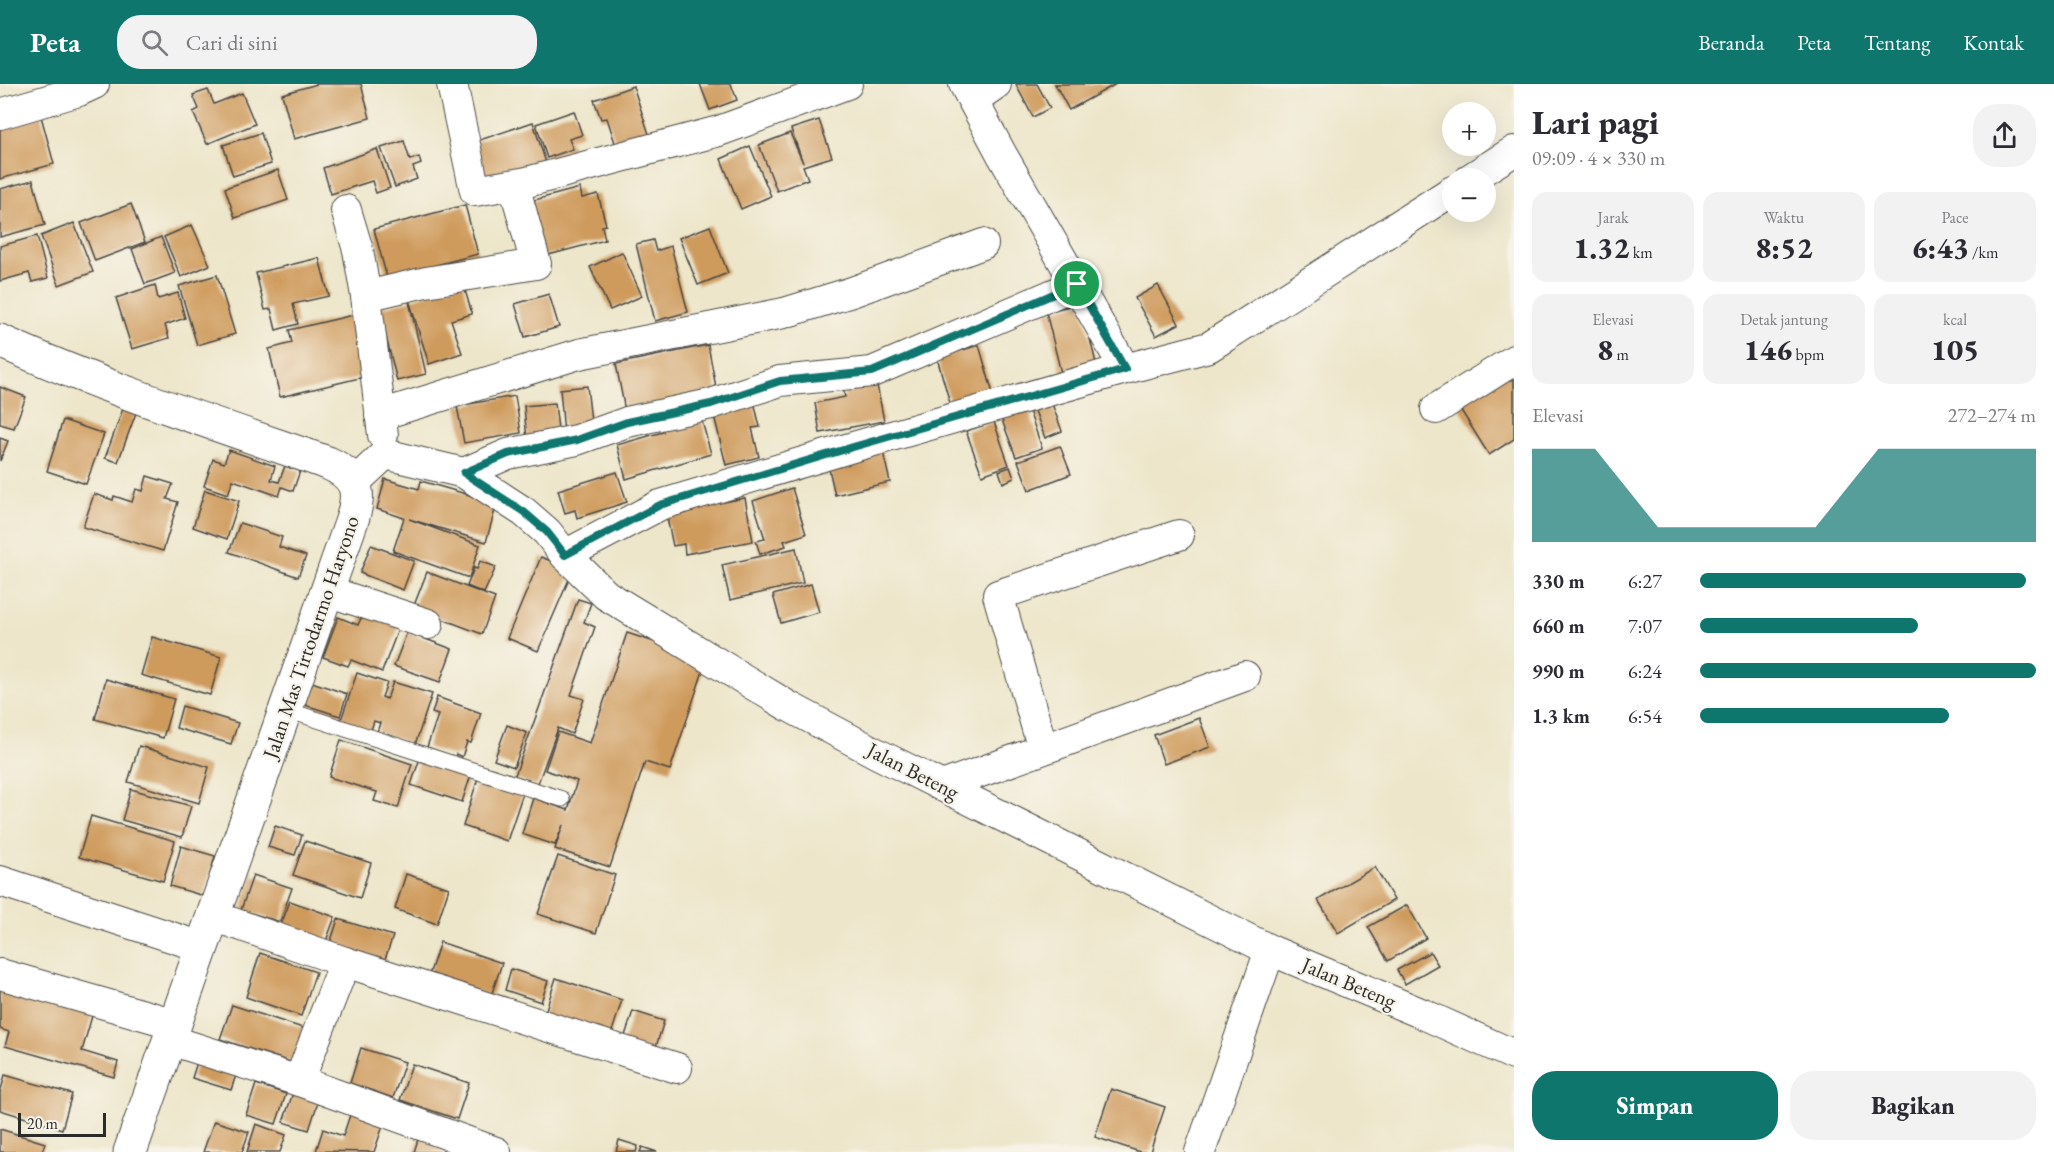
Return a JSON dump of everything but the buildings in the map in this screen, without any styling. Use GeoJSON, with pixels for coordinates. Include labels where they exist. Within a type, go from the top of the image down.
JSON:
{"type":"FeatureCollection","features":[{"type":"Feature","properties":{"kind":"street"},"geometry":{"type":"LineString","coordinates":[[0,114],[94,84]]}},
{"type":"Feature","properties":{"kind":"street"},"geometry":{"type":"LineString","coordinates":[[452,84],[475,191],[514,185],[719,131],[847,84]]}},
{"type":"Feature","properties":{"kind":"street"},"geometry":{"type":"LineString","coordinates":[[978,89],[1001,153],[1125,369]]}},
{"type":"Feature","properties":{"kind":"street"},"geometry":{"type":"LineString","coordinates":[[1488,168],[1514,151]]}},
{"type":"Feature","properties":{"kind":"street"},"geometry":{"type":"LineString","coordinates":[[366,296],[426,282],[536,264],[514,185]]}},
{"type":"Feature","properties":{"kind":"street"},"geometry":{"type":"LineString","coordinates":[[565,555],[660,505],[853,447],[1209,347],[1442,197]]}},
{"type":"Feature","properties":{"kind":"street"},"geometry":{"type":"LineString","coordinates":[[0,341],[49,363],[180,412],[328,463],[339,468],[354,483],[385,454],[366,296],[358,250],[346,210]]}},
{"type":"Feature","properties":{"kind":"street"},"geometry":{"type":"LineString","coordinates":[[380,415],[579,354],[784,313],[852,292],[983,244]]}},
{"type":"Feature","properties":{"kind":"street"},"geometry":{"type":"LineString","coordinates":[[464,473],[508,454],[577,440],[627,422],[711,404],[780,381],[872,372],[1077,284]]}},
{"type":"Feature","properties":{"kind":"street"},"geometry":{"type":"LineString","coordinates":[[1436,409],[1514,360]]}},
{"type":"Feature","properties":{"kind":"street","name":"Jalan Beteng"},"geometry":{"type":"LineString","coordinates":[[385,454],[464,473],[524,512],[547,532],[565,555],[606,595],[788,706],[942,786],[1270,950],[1514,1055]]}},
{"type":"Feature","properties":{"kind":"street","name":"Jalan Mas Tirtodarmo Haryono"},"geometry":{"type":"LineString","coordinates":[[130,1152],[356,508],[357,491],[354,483]]}},
{"type":"Feature","properties":{"kind":"street"},"geometry":{"type":"LineString","coordinates":[[1043,750],[998,596],[1179,535]]}},
{"type":"Feature","properties":{"kind":"street"},"geometry":{"type":"LineString","coordinates":[[327,591],[428,624]]}},
{"type":"Feature","properties":{"kind":"street"},"geometry":{"type":"LineString","coordinates":[[942,786],[1245,676]]}},
{"type":"Feature","properties":{"kind":"street"},"geometry":{"type":"LineString","coordinates":[[0,881],[202,947]]}},
{"type":"Feature","properties":{"kind":"street"},"geometry":{"type":"LineString","coordinates":[[213,916],[345,962],[677,1068]]}},
{"type":"Feature","properties":{"kind":"street"},"geometry":{"type":"LineString","coordinates":[[1200,1152],[1270,950]]}},
{"type":"Feature","properties":{"kind":"street"},"geometry":{"type":"LineString","coordinates":[[299,1081],[345,962]]}},
{"type":"Feature","properties":{"kind":"street"},"geometry":{"type":"LineString","coordinates":[[0,974],[172,1032],[299,1081],[496,1152]]}},
{"type":"Feature","properties":{"kind":"lane"},"geometry":{"type":"LineString","coordinates":[[287,710],[562,799]]}},
{"type":"Feature","properties":{"kind":"route"},"geometry":{"type":"LineString","coordinates":[[1077,284],[1125,369],[660,505],[565,555],[547,532],[524,512],[464,473],[508,454],[577,440],[627,422],[711,404],[780,381],[872,372],[1077,284]]}}]}
